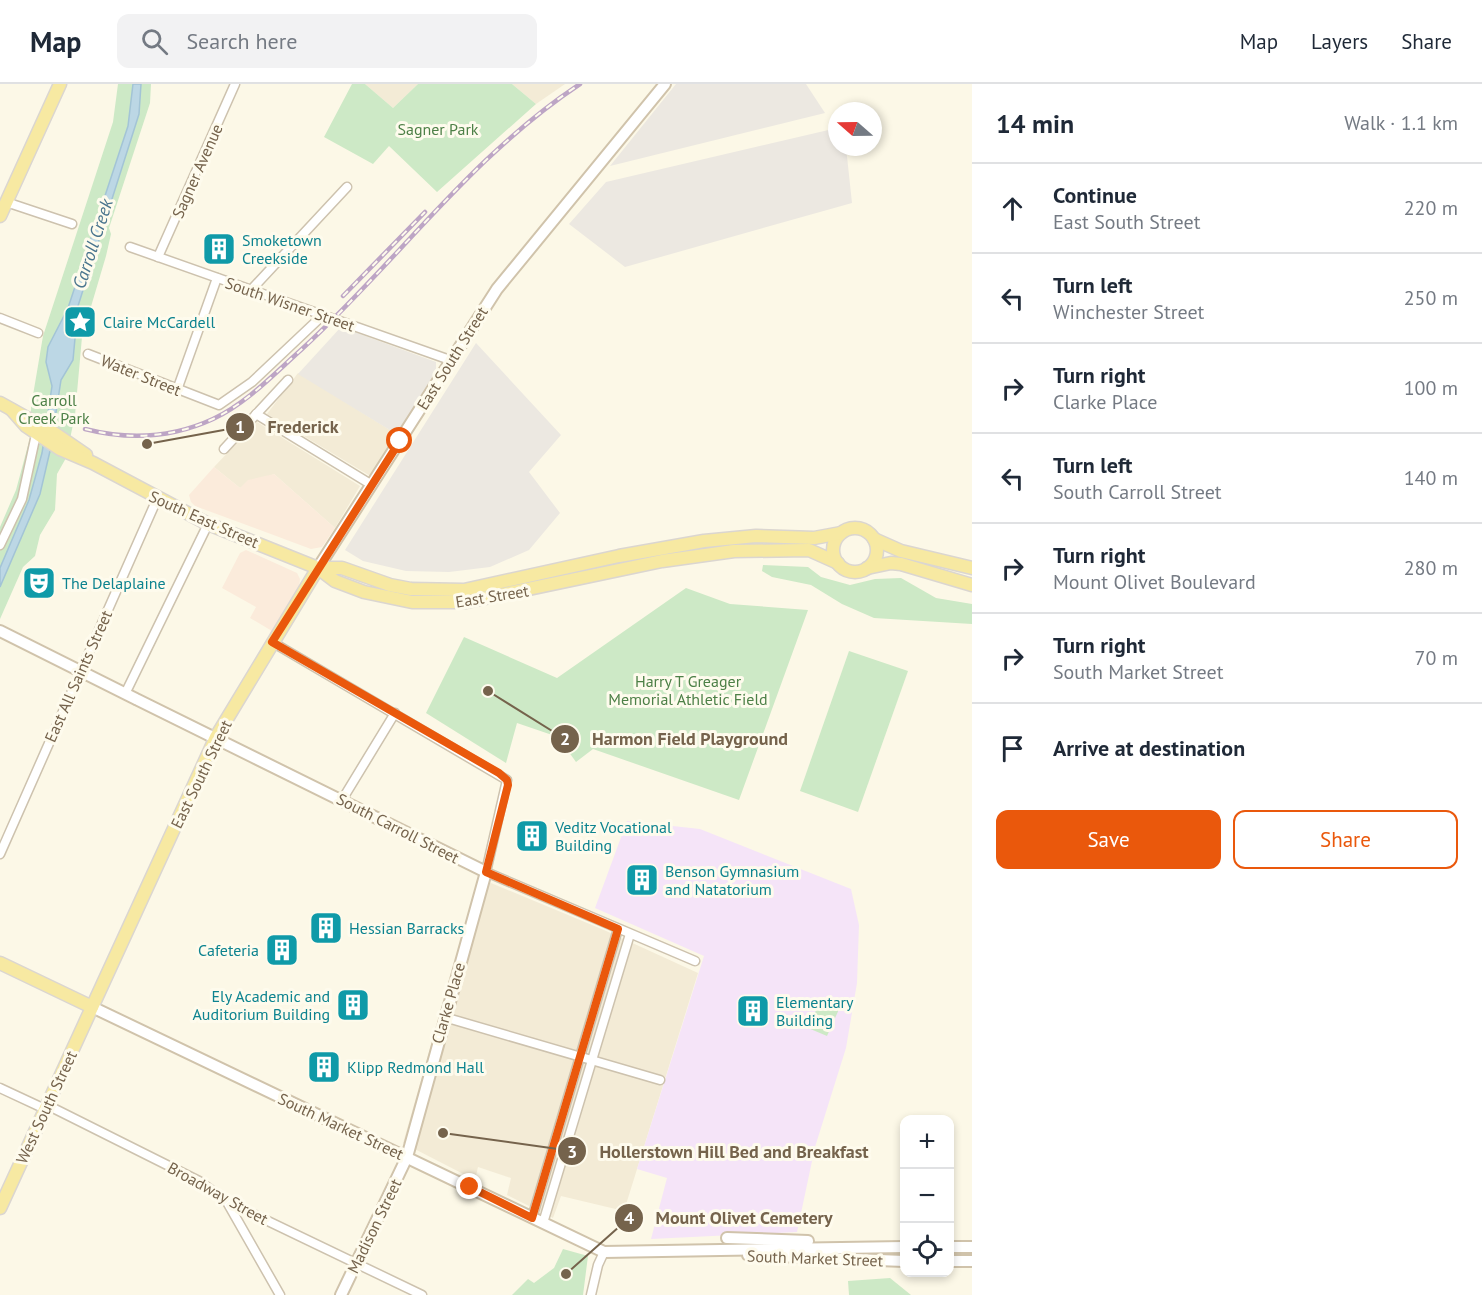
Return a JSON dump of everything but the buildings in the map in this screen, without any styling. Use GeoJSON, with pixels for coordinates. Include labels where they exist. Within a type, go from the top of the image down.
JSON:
{"type":"FeatureCollection","features":[{"type":"Feature","properties":{"kind":"main road"},"geometry":{"type":"LineString","coordinates":[[3,207],[60,84]]}},
{"type":"Feature","properties":{"kind":"main road","name":"East South Street"},"geometry":{"type":"LineString","coordinates":[[92,1007],[216,737],[272,642],[497,289],[665,84]]}},
{"type":"Feature","properties":{"kind":"main road","name":"South East Street"},"geometry":{"type":"LineString","coordinates":[[0,404],[12,411],[26,426],[82,451],[93,463],[157,499],[208,524],[318,568]]}},
{"type":"Feature","properties":{"kind":"main road"},"geometry":{"type":"LineString","coordinates":[[972,568],[902,551],[874,539],[861,529],[853,528],[841,533],[833,550],[838,563],[853,572],[891,562],[972,585]]}},
{"type":"Feature","properties":{"kind":"main road","name":"East Street"},"geometry":{"type":"LineString","coordinates":[[318,568],[342,568],[390,585],[411,589],[464,590],[693,543],[756,536],[817,538],[841,533]]}},
{"type":"Feature","properties":{"kind":"main road"},"geometry":{"type":"LineString","coordinates":[[867,568],[877,552],[874,539]]}},
{"type":"Feature","properties":{"kind":"main road","name":"East Street"},"geometry":{"type":"LineString","coordinates":[[318,568],[335,581],[364,592],[411,602],[439,603],[496,597],[662,561],[734,551],[809,550],[838,563]]}},
{"type":"Feature","properties":{"kind":"main road","name":"South Carroll Street"},"geometry":{"type":"LineString","coordinates":[[0,631],[486,872]]}},
{"type":"Feature","properties":{"kind":"main road","name":"Clarke Place"},"geometry":{"type":"LineString","coordinates":[[407,1157],[486,872]]}},
{"type":"Feature","properties":{"kind":"main road","name":"South Market Street"},"geometry":{"type":"LineString","coordinates":[[0,963],[604,1252],[846,1246],[900,1247]]}},
{"type":"Feature","properties":{"kind":"main road","name":"West South Street"},"geometry":{"type":"LineString","coordinates":[[0,1208],[92,1007]]}},
{"type":"Feature","properties":{"kind":"main road","name":"Madison Street"},"geometry":{"type":"LineString","coordinates":[[340,1295],[407,1157]]}},
{"type":"Feature","properties":{"kind":"main road"},"geometry":{"type":"LineString","coordinates":[[728,1238],[812,1241],[846,1246]]}},
{"type":"Feature","properties":{"kind":"main road"},"geometry":{"type":"LineString","coordinates":[[954,1247],[972,1247]]}},
{"type":"Feature","properties":{"kind":"main road","name":"South Market Street"},"geometry":{"type":"LineString","coordinates":[[690,1251],[785,1258],[900,1261]]}},
{"type":"Feature","properties":{"kind":"main road"},"geometry":{"type":"LineString","coordinates":[[954,1261],[972,1262]]}},
{"type":"Feature","properties":{"kind":"street","name":"Sagner Avenue"},"geometry":{"type":"LineString","coordinates":[[158,257],[235,84]]}},
{"type":"Feature","properties":{"kind":"street"},"geometry":{"type":"LineString","coordinates":[[252,290],[347,187]]}},
{"type":"Feature","properties":{"kind":"street"},"geometry":{"type":"LineString","coordinates":[[3,207],[72,224]]}},
{"type":"Feature","properties":{"kind":"street","name":"South Wisner Street"},"geometry":{"type":"LineString","coordinates":[[130,247],[450,360]]}},
{"type":"Feature","properties":{"kind":"street"},"geometry":{"type":"LineString","coordinates":[[177,390],[217,278]]}},
{"type":"Feature","properties":{"kind":"street","name":"Water Street"},"geometry":{"type":"LineString","coordinates":[[88,354],[219,405],[252,382],[322,315]]}},
{"type":"Feature","properties":{"kind":"street"},"geometry":{"type":"LineString","coordinates":[[0,318],[38,333]]}},
{"type":"Feature","properties":{"kind":"street"},"geometry":{"type":"LineString","coordinates":[[224,448],[288,380]]}},
{"type":"Feature","properties":{"kind":"street"},"geometry":{"type":"LineString","coordinates":[[256,414],[372,485]]}},
{"type":"Feature","properties":{"kind":"street"},"geometry":{"type":"LineString","coordinates":[[0,545],[22,499],[46,436]]}},
{"type":"Feature","properties":{"kind":"street","name":"East All Saints Street"},"geometry":{"type":"LineString","coordinates":[[0,854],[157,499]]}},
{"type":"Feature","properties":{"kind":"street"},"geometry":{"type":"LineString","coordinates":[[125,694],[208,524]]}},
{"type":"Feature","properties":{"kind":"street"},"geometry":{"type":"LineString","coordinates":[[272,642],[395,713],[342,800]]}},
{"type":"Feature","properties":{"kind":"street","name":"Clarke Place"},"geometry":{"type":"LineString","coordinates":[[395,713],[507,780],[486,872]]}},
{"type":"Feature","properties":{"kind":"street","name":"South Carroll Street"},"geometry":{"type":"LineString","coordinates":[[486,872],[695,961]]}},
{"type":"Feature","properties":{"kind":"street"},"geometry":{"type":"LineString","coordinates":[[532,1218],[618,929]]}},
{"type":"Feature","properties":{"kind":"street"},"geometry":{"type":"LineString","coordinates":[[543,1223],[630,934]]}},
{"type":"Feature","properties":{"kind":"street"},"geometry":{"type":"LineString","coordinates":[[444,1017],[660,1080]]}},
{"type":"Feature","properties":{"kind":"street","name":"Broadway Street"},"geometry":{"type":"LineString","coordinates":[[0,1088],[46,1107],[200,1181],[226,1201],[422,1295]]}},
{"type":"Feature","properties":{"kind":"street"},"geometry":{"type":"LineString","coordinates":[[226,1201],[280,1295]]}},
{"type":"Feature","properties":{"kind":"street"},"geometry":{"type":"LineString","coordinates":[[591,1295],[598,1265],[604,1252]]}},
{"type":"Feature","properties":{"kind":"shaded area"},"geometry":{"type":"Polygon","coordinates":[[[365,84],[418,84],[393,108],[365,84]]]}},
{"type":"Feature","properties":{"kind":"shaded area"},"geometry":{"type":"Polygon","coordinates":[[[512,84],[565,84],[536,104],[512,84]]]}},
{"type":"Feature","properties":{"kind":"shaded area"},"geometry":{"type":"Polygon","coordinates":[[[676,84],[806,84],[825,113],[610,166],[676,84]]]}},
{"type":"Feature","properties":{"kind":"shaded area"},"geometry":{"type":"Polygon","coordinates":[[[828,130],[828,156],[847,156],[852,203],[625,267],[569,224],[606,182],[828,130]]]}},
{"type":"Feature","properties":{"kind":"shaded area"},"geometry":{"type":"Polygon","coordinates":[[[341,327],[436,362],[436,373],[398,435],[298,374],[341,327]]]}},
{"type":"Feature","properties":{"kind":"shaded area"},"geometry":{"type":"Polygon","coordinates":[[[476,343],[561,435],[529,472],[560,513],[529,550],[490,567],[449,572],[406,571],[363,561],[345,550],[476,343]]]}},
{"type":"Feature","properties":{"kind":"shaded area"},"geometry":{"type":"Polygon","coordinates":[[[298,373],[398,435],[372,477],[267,414],[298,373]]]}},
{"type":"Feature","properties":{"kind":"shaded area"},"geometry":{"type":"Polygon","coordinates":[[[257,422],[360,486],[335,528],[274,474],[240,488],[214,467],[257,422]]]}},
{"type":"Feature","properties":{"kind":"shaded area"},"geometry":{"type":"Polygon","coordinates":[[[214,467],[240,488],[248,480],[274,474],[335,528],[322,547],[311,549],[195,506],[189,495],[214,467]]]}},
{"type":"Feature","properties":{"kind":"shaded area"},"geometry":{"type":"Polygon","coordinates":[[[246,550],[297,573],[300,579],[299,588],[272,631],[250,618],[256,607],[222,588],[240,553],[246,550]]]}},
{"type":"Feature","properties":{"kind":"shaded area"},"geometry":{"type":"Polygon","coordinates":[[[627,821],[700,829],[851,889],[859,925],[857,983],[846,1048],[815,1147],[797,1232],[651,1239],[667,1178],[637,1169],[704,956],[595,908],[627,821]]]}},
{"type":"Feature","properties":{"kind":"shaded area"},"geometry":{"type":"Polygon","coordinates":[[[479,878],[604,930],[698,973],[624,1211],[561,1196],[553,1218],[507,1195],[511,1178],[478,1167],[475,1180],[403,1143],[479,878]]]}},
{"type":"Feature","properties":{"kind":"green space","name":"Carroll Creek Park"},"geometry":{"type":"Polygon","coordinates":[[[118,84],[151,84],[150,103],[109,228],[111,234],[106,256],[82,337],[75,415],[66,458],[57,474],[55,510],[40,535],[35,556],[23,567],[0,619],[0,527],[16,490],[30,438],[31,407],[43,336],[113,122],[118,84]]]}},
{"type":"Feature","properties":{"kind":"green space","name":"Sagner Park"},"geometry":{"type":"Polygon","coordinates":[[[352,84],[365,84],[393,108],[418,84],[512,84],[536,104],[437,192],[389,146],[373,164],[324,137],[352,84]]]}},
{"type":"Feature","properties":{"kind":"green space"},"geometry":{"type":"Polygon","coordinates":[[[763,565],[808,567],[821,577],[850,585],[875,579],[901,578],[936,598],[972,604],[972,624],[874,618],[842,604],[811,585],[772,577],[762,571],[763,565]]]}},
{"type":"Feature","properties":{"kind":"green space","name":"Harry T Greager Memorial Athletic Field"},"geometry":{"type":"Polygon","coordinates":[[[686,588],[730,604],[808,610],[739,800],[593,749],[576,762],[558,737],[517,723],[506,763],[426,713],[464,637],[557,678],[686,588]]]}},
{"type":"Feature","properties":{"kind":"green space"},"geometry":{"type":"Polygon","coordinates":[[[849,651],[908,671],[858,812],[800,791],[849,651]]]}},
{"type":"Feature","properties":{"kind":"green space"},"geometry":{"type":"Polygon","coordinates":[[[821,999],[840,1007],[827,1036],[808,1028],[821,999]]]}},
{"type":"Feature","properties":{"kind":"green space"},"geometry":{"type":"Polygon","coordinates":[[[563,1249],[588,1256],[583,1295],[512,1295],[528,1279],[534,1283],[554,1268],[563,1249]]]}},
{"type":"Feature","properties":{"kind":"green space"},"geometry":{"type":"Polygon","coordinates":[[[890,1278],[911,1295],[849,1295],[848,1281],[890,1278]]]}},
{"type":"Feature","properties":{"kind":"water","name":"Carroll Creek"},"geometry":{"type":"Polygon","coordinates":[[[133,84],[141,84],[139,114],[78,306],[73,360],[61,380],[50,451],[40,494],[0,587],[0,568],[29,500],[42,453],[52,386],[46,362],[48,347],[68,308],[128,126],[133,84]]]}},
{"type":"Feature","properties":{"kind":"railway"},"geometry":{"type":"LineString","coordinates":[[85,429],[134,436],[166,433],[213,419],[237,405],[337,316],[469,176],[504,143],[580,84]]}},
{"type":"Feature","properties":{"kind":"railway"},"geometry":{"type":"LineString","coordinates":[[343,296],[425,212]]}},
{"type":"Feature","properties":{"kind":"place","name":"Smoketown Creekside"},"geometry":{"type":"Point","coordinates":[219,249]}},
{"type":"Feature","properties":{"kind":"place","name":"Claire McCardell"},"geometry":{"type":"Point","coordinates":[80,322]}},
{"type":"Feature","properties":{"kind":"place","name":"Frederick"},"geometry":{"type":"Point","coordinates":[147,444]}},
{"type":"Feature","properties":{"kind":"place","name":"The Delaplaine"},"geometry":{"type":"Point","coordinates":[39,583]}},
{"type":"Feature","properties":{"kind":"place","name":"Harmon Field Playground"},"geometry":{"type":"Point","coordinates":[488,691]}},
{"type":"Feature","properties":{"kind":"place","name":"Veditz Vocational Building"},"geometry":{"type":"Point","coordinates":[532,836]}},
{"type":"Feature","properties":{"kind":"place","name":"Benson Gymnasium and Natatorium"},"geometry":{"type":"Point","coordinates":[642,880]}},
{"type":"Feature","properties":{"kind":"place","name":"Hessian Barracks"},"geometry":{"type":"Point","coordinates":[326,928]}},
{"type":"Feature","properties":{"kind":"place","name":"Cafeteria"},"geometry":{"type":"Point","coordinates":[282,950]}},
{"type":"Feature","properties":{"kind":"place","name":"Ely Academic and Auditorium Building"},"geometry":{"type":"Point","coordinates":[353,1005]}},
{"type":"Feature","properties":{"kind":"place","name":"Elementary Building"},"geometry":{"type":"Point","coordinates":[753,1011]}},
{"type":"Feature","properties":{"kind":"place","name":"Klipp Redmond Hall"},"geometry":{"type":"Point","coordinates":[324,1067]}},
{"type":"Feature","properties":{"kind":"place","name":"Hollerstown Hill Bed and Breakfast"},"geometry":{"type":"Point","coordinates":[443,1133]}},
{"type":"Feature","properties":{"kind":"place","name":"Mount Olivet Cemetery"},"geometry":{"type":"Point","coordinates":[566,1274]}},
{"type":"Feature","properties":{"kind":"route"},"geometry":{"type":"LineString","coordinates":[[400,441],[272,642],[499,773],[507,780],[508,785],[486,872],[618,929],[532,1218],[470,1187]]}}]}
